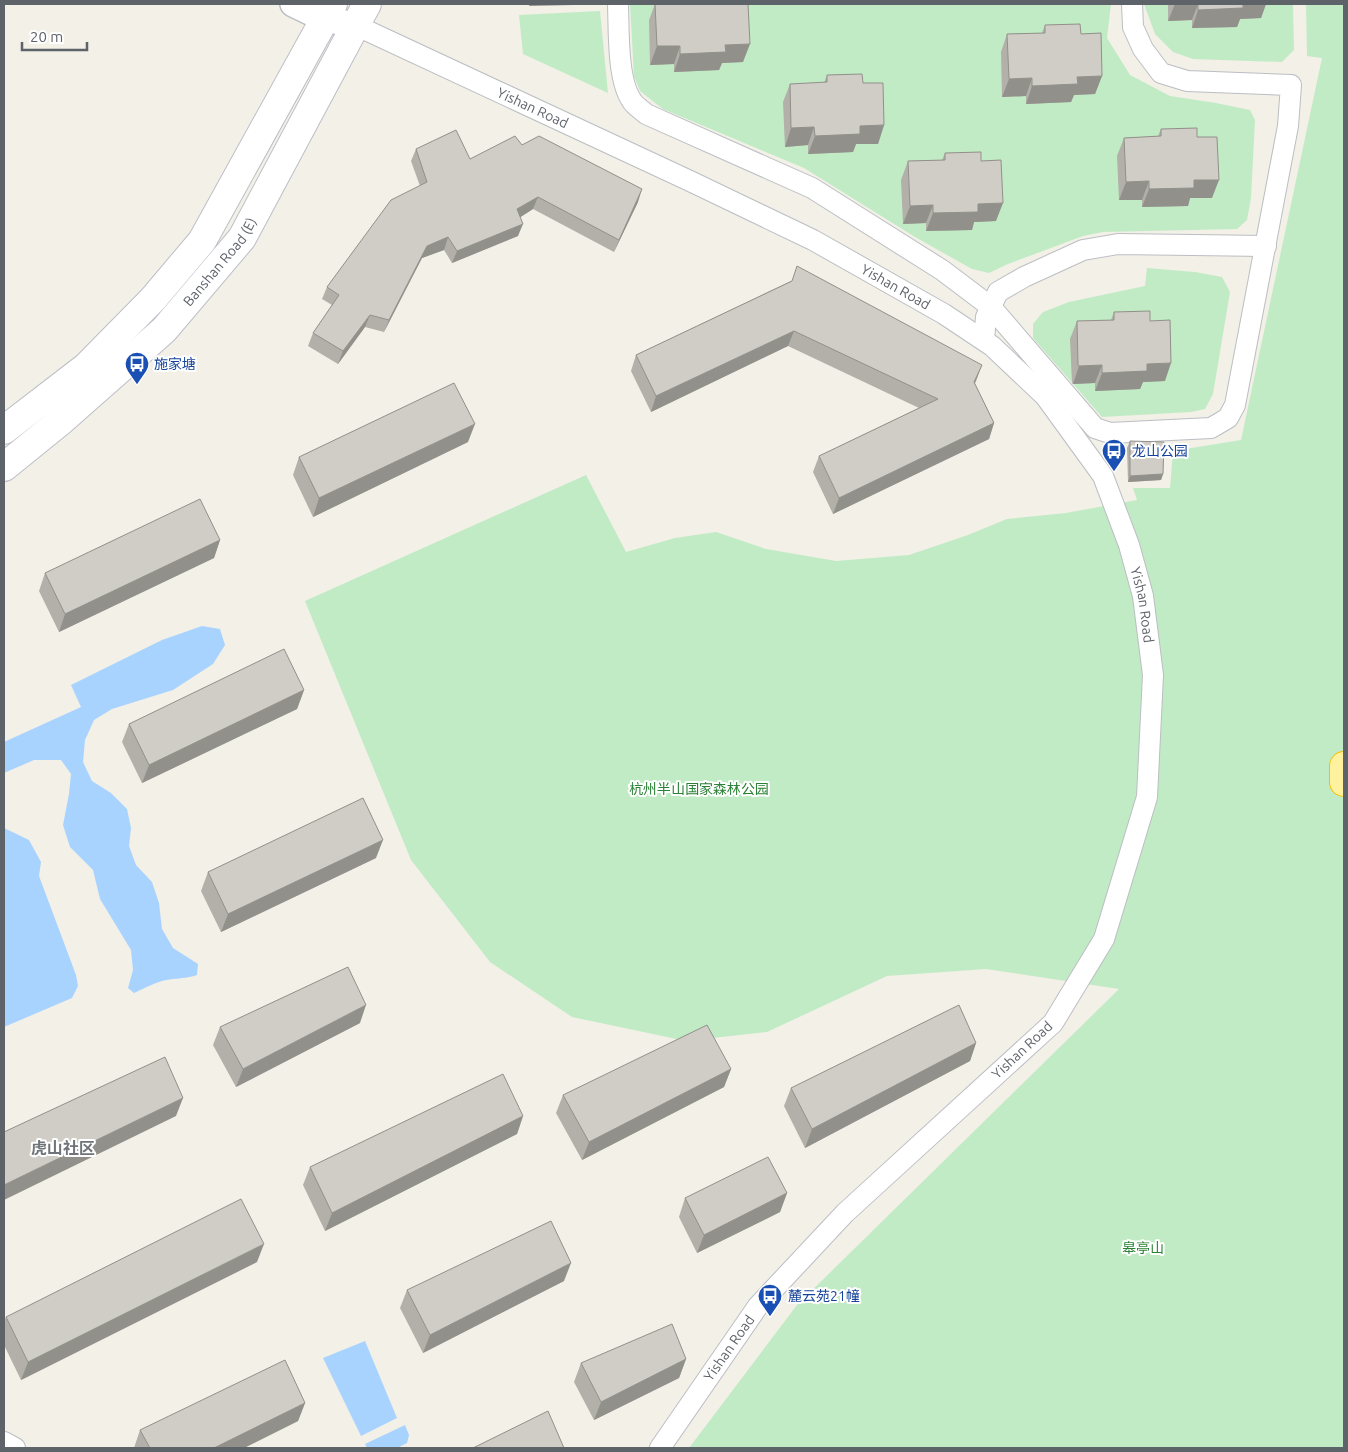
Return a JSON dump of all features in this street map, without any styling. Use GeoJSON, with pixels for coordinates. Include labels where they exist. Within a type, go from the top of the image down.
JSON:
{"type":"FeatureCollection","features":[{"type":"Feature","properties":{"kind":"highway"},"geometry":{"type":"LineString","coordinates":[[1344,766],[1344,782]]}},
{"type":"Feature","properties":{"kind":"main road","name":"Banshan Road (E)"},"geometry":{"type":"LineString","coordinates":[[4,430],[86,367],[153,299],[202,241],[328,11]]}},
{"type":"Feature","properties":{"kind":"main road","name":"Banshan Road (E)"},"geometry":{"type":"LineString","coordinates":[[4,467],[62,420],[164,330],[242,238],[361,14]]}},
{"type":"Feature","properties":{"kind":"street"},"geometry":{"type":"LineString","coordinates":[[293,4],[328,11],[361,14]]}},
{"type":"Feature","properties":{"kind":"street"},"geometry":{"type":"LineString","coordinates":[[618,4],[622,78],[632,101],[646,114],[812,188],[942,270],[991,306],[1095,428],[1110,433],[1211,428],[1228,418],[1235,405],[1288,126],[1291,85],[1187,81],[1161,73],[1143,49],[1133,26],[1132,4]]}},
{"type":"Feature","properties":{"kind":"street","name":"Yishan Road"},"geometry":{"type":"LineString","coordinates":[[361,14],[681,176],[813,240],[944,314],[984,340],[1045,396],[1103,476],[1130,545],[1143,596],[1153,675],[1147,797],[1104,939],[1053,1022],[845,1212],[764,1299],[660,1448]]}},
{"type":"Feature","properties":{"kind":"street"},"geometry":{"type":"LineString","coordinates":[[984,340],[986,317],[998,292],[1024,277],[1083,250],[1118,244],[1266,246]]}},
{"type":"Feature","properties":{"kind":"street"},"geometry":{"type":"LineString","coordinates":[[4,1442],[15,1448]]}},
{"type":"Feature","properties":{"kind":"green space"},"geometry":{"type":"Polygon","coordinates":[[[630,4],[1111,4],[1107,38],[1130,75],[1170,96],[1250,110],[1255,120],[1251,198],[1247,220],[1237,229],[1103,232],[1083,236],[989,273],[972,269],[915,237],[804,168],[663,109],[640,91],[634,76],[630,4]]]}},
{"type":"Feature","properties":{"kind":"green space"},"geometry":{"type":"Polygon","coordinates":[[[1144,4],[1293,4],[1294,50],[1282,62],[1193,59],[1173,52],[1155,34],[1144,4]]]}},
{"type":"Feature","properties":{"kind":"green space","name":"杭州半山国家森林公园"},"geometry":{"type":"Polygon","coordinates":[[[1306,4],[1344,4],[1344,1448],[689,1448],[797,1305],[1119,989],[986,969],[887,976],[767,1032],[686,1041],[572,1017],[490,962],[411,860],[305,601],[586,475],[626,552],[675,538],[716,532],[766,549],[836,561],[909,555],[968,535],[1007,519],[1066,513],[1137,500],[1133,488],[1170,488],[1173,451],[1241,440],[1322,58],[1307,56],[1306,4]]]}},
{"type":"Feature","properties":{"kind":"green space"},"geometry":{"type":"Polygon","coordinates":[[[600,11],[608,93],[523,54],[519,15],[600,11]]]}},
{"type":"Feature","properties":{"kind":"green space"},"geometry":{"type":"Polygon","coordinates":[[[1147,268],[1195,272],[1222,277],[1230,292],[1213,394],[1205,409],[1191,412],[1102,417],[1033,338],[1033,324],[1043,312],[1069,302],[1145,286],[1147,268]]]}},
{"type":"Feature","properties":{"kind":"water"},"geometry":{"type":"Polygon","coordinates":[[[202,626],[220,629],[225,645],[213,664],[173,690],[112,709],[94,720],[85,740],[83,762],[92,781],[111,793],[127,809],[131,828],[129,846],[136,865],[152,882],[159,903],[162,929],[173,948],[198,964],[197,975],[163,981],[134,993],[128,988],[133,970],[131,950],[100,899],[93,870],[70,847],[63,825],[71,774],[61,760],[34,760],[4,773],[4,742],[81,707],[71,685],[162,640],[202,626]]]}},
{"type":"Feature","properties":{"kind":"water"},"geometry":{"type":"Polygon","coordinates":[[[4,828],[29,840],[41,862],[39,876],[76,975],[78,986],[72,998],[4,1027],[4,828]]]}},
{"type":"Feature","properties":{"kind":"water"},"geometry":{"type":"Polygon","coordinates":[[[365,1341],[397,1418],[361,1436],[323,1358],[365,1341]]]}},
{"type":"Feature","properties":{"kind":"water"},"geometry":{"type":"Polygon","coordinates":[[[405,1425],[409,1435],[407,1443],[397,1448],[367,1448],[365,1444],[405,1425]]]}},
{"type":"Feature","properties":{"kind":"building"},"geometry":{"type":"Polygon","coordinates":[[[655,4],[748,4],[750,44],[725,45],[726,52],[680,54],[680,46],[657,46],[655,4]]]}},
{"type":"Feature","properties":{"kind":"building"},"geometry":{"type":"Polygon","coordinates":[[[1198,4],[1243,4],[1243,8],[1198,10],[1198,4]]]}},
{"type":"Feature","properties":{"kind":"building"},"geometry":{"type":"Polygon","coordinates":[[[1080,24],[1081,34],[1101,33],[1102,76],[1077,77],[1078,84],[1032,86],[1032,78],[1009,79],[1007,34],[1045,33],[1045,25],[1080,24]]]}},
{"type":"Feature","properties":{"kind":"building"},"geometry":{"type":"Polygon","coordinates":[[[862,74],[863,83],[883,83],[884,125],[860,126],[860,134],[815,136],[814,127],[791,128],[790,84],[827,82],[827,75],[862,74]]]}},
{"type":"Feature","properties":{"kind":"building"},"geometry":{"type":"Polygon","coordinates":[[[1197,128],[1197,137],[1217,137],[1219,180],[1194,180],[1194,188],[1149,189],[1149,181],[1126,182],[1124,138],[1161,136],[1161,129],[1197,128]]]}},
{"type":"Feature","properties":{"kind":"building"},"geometry":{"type":"Polygon","coordinates":[[[456,130],[470,159],[515,136],[522,145],[539,136],[642,189],[619,240],[538,197],[517,209],[523,224],[457,251],[448,237],[427,246],[389,320],[370,315],[343,351],[313,333],[339,295],[327,287],[391,200],[427,182],[416,149],[456,130]]]}},
{"type":"Feature","properties":{"kind":"building"},"geometry":{"type":"Polygon","coordinates":[[[981,152],[981,161],[1001,160],[1003,203],[978,204],[978,212],[933,213],[933,205],[910,206],[908,161],[945,160],[945,153],[981,152]]]}},
{"type":"Feature","properties":{"kind":"building"},"geometry":{"type":"Polygon","coordinates":[[[797,266],[982,365],[974,382],[994,423],[839,498],[819,456],[938,399],[794,331],[656,396],[636,355],[792,281],[797,266]]]}},
{"type":"Feature","properties":{"kind":"building"},"geometry":{"type":"Polygon","coordinates":[[[1150,311],[1150,321],[1170,320],[1171,363],[1147,364],[1147,371],[1102,373],[1102,365],[1078,365],[1077,321],[1114,320],[1114,312],[1150,311]]]}},
{"type":"Feature","properties":{"kind":"building"},"geometry":{"type":"Polygon","coordinates":[[[454,383],[475,424],[319,498],[299,457],[454,383]]]}},
{"type":"Feature","properties":{"kind":"building"},"geometry":{"type":"Polygon","coordinates":[[[1130,441],[1164,442],[1163,474],[1130,476],[1130,441]]]}},
{"type":"Feature","properties":{"kind":"building"},"geometry":{"type":"Polygon","coordinates":[[[200,499],[220,540],[65,614],[45,573],[200,499]]]}},
{"type":"Feature","properties":{"kind":"building"},"geometry":{"type":"Polygon","coordinates":[[[284,649],[304,690],[149,765],[129,724],[284,649]]]}},
{"type":"Feature","properties":{"kind":"building"},"geometry":{"type":"Polygon","coordinates":[[[363,798],[383,840],[228,914],[208,872],[363,798]]]}},
{"type":"Feature","properties":{"kind":"building"},"geometry":{"type":"Polygon","coordinates":[[[348,967],[366,1005],[243,1069],[220,1027],[348,967]]]}},
{"type":"Feature","properties":{"kind":"building"},"geometry":{"type":"Polygon","coordinates":[[[959,1005],[976,1043],[812,1129],[791,1088],[959,1005]]]}},
{"type":"Feature","properties":{"kind":"building"},"geometry":{"type":"Polygon","coordinates":[[[707,1025],[731,1069],[589,1142],[563,1095],[707,1025]]]}},
{"type":"Feature","properties":{"kind":"building"},"geometry":{"type":"Polygon","coordinates":[[[165,1057],[183,1098],[4,1185],[4,1132],[165,1057]]]}},
{"type":"Feature","properties":{"kind":"building"},"geometry":{"type":"Polygon","coordinates":[[[503,1074],[523,1116],[332,1213],[310,1167],[503,1074]]]}},
{"type":"Feature","properties":{"kind":"building"},"geometry":{"type":"Polygon","coordinates":[[[768,1157],[787,1193],[704,1235],[685,1198],[768,1157]]]}},
{"type":"Feature","properties":{"kind":"building"},"geometry":{"type":"Polygon","coordinates":[[[241,1199],[264,1244],[28,1362],[6,1317],[241,1199]]]}},
{"type":"Feature","properties":{"kind":"building"},"geometry":{"type":"Polygon","coordinates":[[[551,1221],[571,1263],[430,1335],[407,1290],[551,1221]]]}},
{"type":"Feature","properties":{"kind":"building"},"geometry":{"type":"Polygon","coordinates":[[[672,1324],[686,1359],[601,1402],[581,1363],[672,1324]]]}},
{"type":"Feature","properties":{"kind":"building"},"geometry":{"type":"Polygon","coordinates":[[[285,1360],[305,1403],[214,1448],[150,1448],[140,1430],[285,1360]]]}},
{"type":"Feature","properties":{"kind":"building"},"geometry":{"type":"Polygon","coordinates":[[[548,1411],[564,1448],[473,1448],[548,1411]]]}},
{"type":"Feature","properties":{"kind":"place","name":"施家塘"},"geometry":{"type":"Point","coordinates":[137,385]}},
{"type":"Feature","properties":{"kind":"place","name":"龙山公园"},"geometry":{"type":"Point","coordinates":[1114,472]}},
{"type":"Feature","properties":{"kind":"place","name":"麓云苑21幢"},"geometry":{"type":"Point","coordinates":[770,1317]}},
{"type":"Feature","properties":{"kind":"district","name":"虎山社区"},"geometry":{"type":"Point","coordinates":[63,1148]}},
{"type":"Feature","properties":{"kind":"park label","name":"皋亭山"},"geometry":{"type":"Point","coordinates":[1143,1248]}}]}
